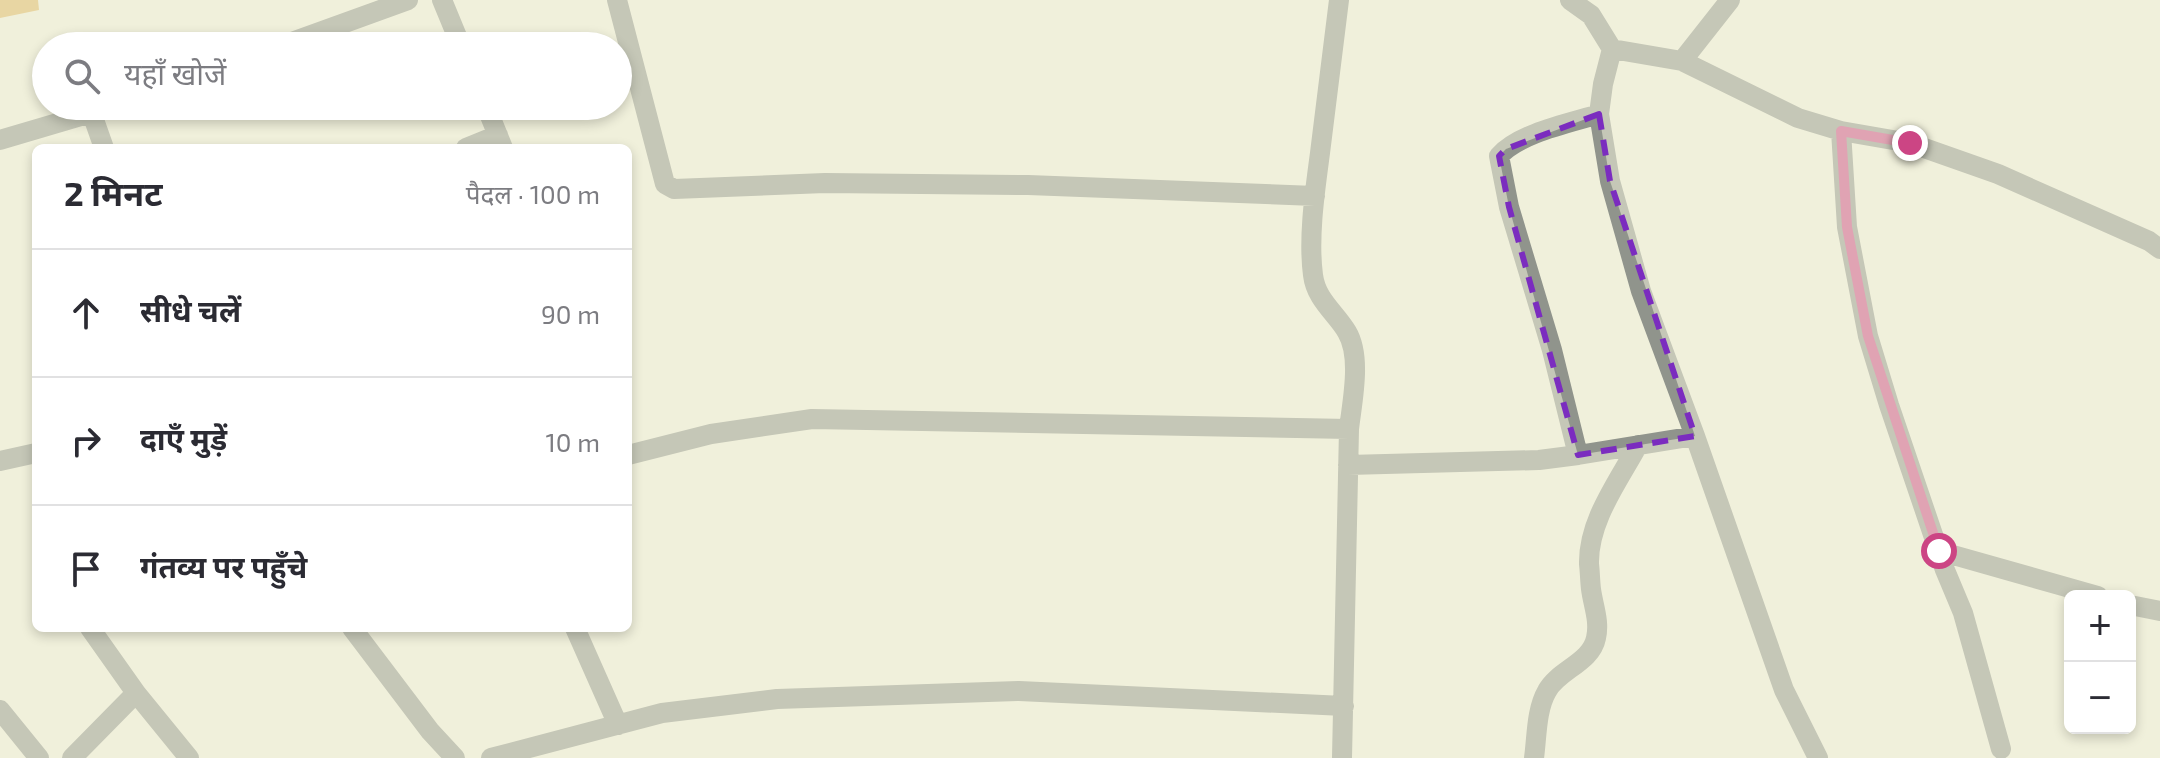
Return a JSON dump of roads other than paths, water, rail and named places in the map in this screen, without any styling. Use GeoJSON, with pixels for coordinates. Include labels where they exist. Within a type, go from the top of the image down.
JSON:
{"type":"FeatureCollection","features":[{"type":"Feature","properties":{"kind":"street"},"geometry":{"type":"LineString","coordinates":[[320,32],[408,0]]}},
{"type":"Feature","properties":{"kind":"street"},"geometry":{"type":"LineString","coordinates":[[442,0],[455,32]]}},
{"type":"Feature","properties":{"kind":"street"},"geometry":{"type":"LineString","coordinates":[[617,0],[625,32]]}},
{"type":"Feature","properties":{"kind":"street"},"geometry":{"type":"LineString","coordinates":[[1339,0],[1315,196],[1312,257],[1316,290],[1348,333],[1355,371],[1349,429],[1342,758]]}},
{"type":"Feature","properties":{"kind":"street"},"geometry":{"type":"LineString","coordinates":[[1570,0],[1591,15],[1612,49],[1599,114],[1610,181],[1641,291],[1784,690],[1818,758]]}},
{"type":"Feature","properties":{"kind":"street"},"geometry":{"type":"LineString","coordinates":[[1682,61],[1730,0]]}},
{"type":"Feature","properties":{"kind":"street"},"geometry":{"type":"LineString","coordinates":[[1612,49],[1682,61],[1798,118],[1841,131],[1910,143],[1998,174],[2149,241],[2160,249]]}},
{"type":"Feature","properties":{"kind":"street"},"geometry":{"type":"LineString","coordinates":[[632,58],[665,184],[674,189],[825,183],[1028,185],[1315,196]]}},
{"type":"Feature","properties":{"kind":"street"},"geometry":{"type":"LineString","coordinates":[[1578,455],[1552,350],[1509,207],[1499,156],[1521,140],[1599,114]]}},
{"type":"Feature","properties":{"kind":"street"},"geometry":{"type":"LineString","coordinates":[[0,140],[71,120]]}},
{"type":"Feature","properties":{"kind":"street"},"geometry":{"type":"LineString","coordinates":[[94,120],[103,144]]}},
{"type":"Feature","properties":{"kind":"street"},"geometry":{"type":"LineString","coordinates":[[492,120],[500,141]]}},
{"type":"Feature","properties":{"kind":"street"},"geometry":{"type":"LineString","coordinates":[[1841,131],[1847,227],[1868,336],[1939,551],[1963,613],[2001,749]]}},
{"type":"Feature","properties":{"kind":"street"},"geometry":{"type":"LineString","coordinates":[[632,454],[711,434],[812,419],[1349,429]]}},
{"type":"Feature","properties":{"kind":"street"},"geometry":{"type":"LineString","coordinates":[[1348,465],[1539,460],[1695,436]]}},
{"type":"Feature","properties":{"kind":"street"},"geometry":{"type":"LineString","coordinates":[[1534,758],[1540,713],[1547,690],[1592,649],[1596,638],[1597,618],[1591,590],[1589,547],[1603,510],[1638,445]]}},
{"type":"Feature","properties":{"kind":"street"},"geometry":{"type":"LineString","coordinates":[[0,461],[32,454]]}},
{"type":"Feature","properties":{"kind":"street"},"geometry":{"type":"LineString","coordinates":[[1939,551],[2077,590]]}},
{"type":"Feature","properties":{"kind":"street"},"geometry":{"type":"LineString","coordinates":[[2136,606],[2160,611]]}},
{"type":"Feature","properties":{"kind":"street"},"geometry":{"type":"LineString","coordinates":[[93,632],[136,693],[189,758]]}},
{"type":"Feature","properties":{"kind":"street"},"geometry":{"type":"LineString","coordinates":[[355,632],[430,731],[455,758]]}},
{"type":"Feature","properties":{"kind":"street"},"geometry":{"type":"LineString","coordinates":[[577,632],[618,725]]}},
{"type":"Feature","properties":{"kind":"street"},"geometry":{"type":"LineString","coordinates":[[491,758],[662,713],[777,699],[1019,691],[1344,706]]}},
{"type":"Feature","properties":{"kind":"street"},"geometry":{"type":"LineString","coordinates":[[72,758],[136,693]]}},
{"type":"Feature","properties":{"kind":"street"},"geometry":{"type":"LineString","coordinates":[[0,710],[39,758]]}}]}
